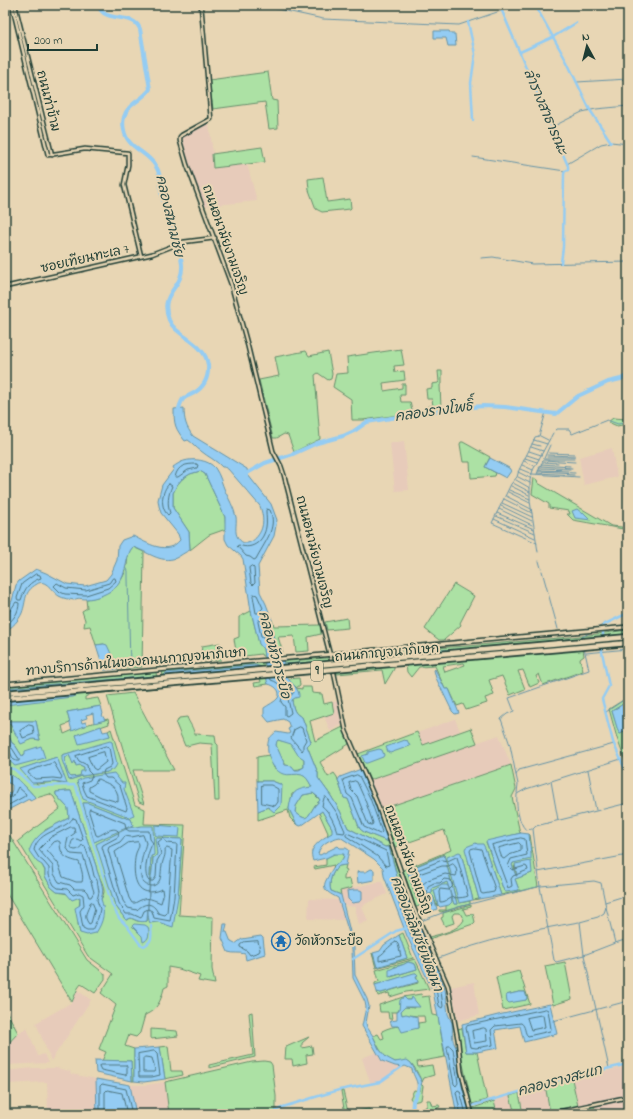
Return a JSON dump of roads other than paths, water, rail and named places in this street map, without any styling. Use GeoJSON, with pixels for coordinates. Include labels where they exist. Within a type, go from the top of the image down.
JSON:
{"type":"FeatureCollection","features":[{"type":"Feature","properties":{"kind":"highway","name":"ถนนกาญจนาภิเษก"},"geometry":{"type":"LineString","coordinates":[[5,693],[628,637]]}},
{"type":"Feature","properties":{"kind":"highway","name":"ถนนกาญจนาภิเษก"},"geometry":{"type":"LineString","coordinates":[[5,698],[628,643]]}},
{"type":"Feature","properties":{"kind":"main road","name":"ทางบริการด้านในของถนนกาญจนาภิเษก"},"geometry":{"type":"LineString","coordinates":[[5,684],[628,628]]}},
{"type":"Feature","properties":{"kind":"street","name":"ถนนท่าข้าม"},"geometry":{"type":"LineString","coordinates":[[13,5],[50,155],[89,149],[128,154],[128,165],[124,185],[141,256]]}},
{"type":"Feature","properties":{"kind":"street","name":"ถนนอนามัยงามเจริญ"},"geometry":{"type":"LineString","coordinates":[[201,5],[211,119],[182,135],[180,139],[187,165],[231,284],[275,457],[279,462],[285,479],[330,655],[346,731],[377,803],[398,865],[418,917],[448,986],[458,1040],[461,1071],[472,1114]]}},
{"type":"Feature","properties":{"kind":"street","name":"ซอยเทียนทะเล 7"},"geometry":{"type":"LineString","coordinates":[[5,287],[141,256],[186,242],[215,238]]}},
{"type":"Feature","properties":{"kind":"street"},"geometry":{"type":"LineString","coordinates":[[548,1114],[628,1098]]}},
{"type":"Feature","properties":{"kind":"water"},"geometry":{"type":"Polygon","coordinates":[[[434,31],[449,31],[451,34],[455,34],[456,46],[448,46],[446,38],[434,38],[434,31]]]}},
{"type":"Feature","properties":{"kind":"water","name":"คลองเฉลิมชัยพัฒนา"},"geometry":{"type":"Polygon","coordinates":[[[184,408],[186,423],[193,436],[247,469],[248,475],[271,504],[277,520],[274,536],[258,566],[260,592],[272,620],[270,623],[278,656],[284,662],[283,664],[327,661],[331,668],[287,676],[299,694],[299,697],[292,700],[293,708],[297,714],[302,717],[310,739],[311,742],[307,746],[318,773],[318,778],[340,811],[348,828],[385,847],[389,847],[402,895],[409,902],[431,953],[429,954],[431,957],[433,956],[442,976],[440,977],[446,995],[448,1014],[452,1023],[453,1038],[456,1047],[462,1086],[470,1114],[440,1114],[456,1110],[433,991],[407,936],[384,876],[383,868],[374,859],[340,837],[326,842],[319,850],[318,854],[320,855],[338,846],[349,850],[346,865],[339,866],[337,868],[330,881],[330,888],[331,891],[341,895],[354,948],[355,975],[369,1006],[366,1023],[367,1027],[379,1049],[386,1057],[395,1062],[407,1060],[411,1063],[422,1082],[419,1091],[417,1090],[417,1084],[412,1069],[405,1066],[395,1066],[382,1061],[362,1026],[366,1007],[353,978],[352,949],[349,933],[338,898],[328,892],[325,887],[330,872],[342,860],[344,854],[334,854],[326,858],[313,861],[313,848],[320,840],[332,833],[332,828],[322,811],[301,826],[297,825],[289,809],[291,799],[298,790],[312,787],[307,778],[302,775],[285,775],[279,772],[272,764],[268,754],[269,739],[276,732],[290,733],[288,729],[290,728],[288,722],[283,719],[269,722],[264,716],[264,708],[278,698],[279,693],[277,689],[268,684],[267,681],[263,649],[259,644],[251,611],[243,559],[228,545],[225,539],[225,517],[205,474],[200,471],[190,474],[182,479],[173,493],[173,508],[189,532],[190,550],[176,558],[164,559],[133,547],[130,550],[121,581],[114,589],[94,598],[78,598],[74,600],[65,598],[56,594],[46,584],[37,584],[27,593],[24,608],[19,618],[13,626],[5,631],[5,611],[12,601],[16,585],[19,581],[36,569],[67,584],[85,586],[106,580],[111,574],[117,560],[118,546],[122,540],[133,536],[157,547],[163,548],[175,545],[180,540],[178,534],[161,513],[158,500],[162,485],[174,469],[173,467],[183,461],[205,461],[215,468],[234,510],[236,517],[236,533],[238,538],[242,542],[249,543],[256,538],[261,531],[263,522],[260,506],[228,469],[222,467],[188,440],[185,441],[176,426],[174,409],[184,408]],[[278,740],[276,745],[285,765],[292,766],[295,770],[299,770],[304,767],[304,759],[298,755],[291,744],[278,740]],[[313,793],[303,795],[296,806],[295,812],[304,818],[308,816],[320,800],[313,793]]]}},
{"type":"Feature","properties":{"kind":"water"},"geometry":{"type":"Polygon","coordinates":[[[490,458],[509,468],[511,471],[506,478],[485,467],[490,458]]]}},
{"type":"Feature","properties":{"kind":"water"},"geometry":{"type":"Polygon","coordinates":[[[577,509],[582,513],[583,512],[591,520],[575,518],[572,511],[577,509]]]}},
{"type":"Feature","properties":{"kind":"water"},"geometry":{"type":"Polygon","coordinates":[[[628,634],[628,644],[336,670],[334,661],[336,659],[441,650],[485,648],[628,634]]]}},
{"type":"Feature","properties":{"kind":"water"},"geometry":{"type":"Polygon","coordinates":[[[96,645],[107,645],[118,669],[104,670],[96,645]]]}},
{"type":"Feature","properties":{"kind":"water"},"geometry":{"type":"Polygon","coordinates":[[[255,665],[262,667],[264,671],[263,678],[164,682],[164,675],[166,673],[255,665]]]}},
{"type":"Feature","properties":{"kind":"water"},"geometry":{"type":"Polygon","coordinates":[[[435,669],[445,689],[449,689],[459,713],[455,714],[452,711],[436,678],[435,669]]]}},
{"type":"Feature","properties":{"kind":"water"},"geometry":{"type":"Polygon","coordinates":[[[154,676],[155,687],[86,692],[72,697],[5,705],[5,688],[154,676]]]}},
{"type":"Feature","properties":{"kind":"water"},"geometry":{"type":"Polygon","coordinates":[[[628,701],[628,730],[620,734],[612,711],[628,701]]]}},
{"type":"Feature","properties":{"kind":"water"},"geometry":{"type":"Polygon","coordinates":[[[101,706],[102,715],[105,720],[94,723],[93,713],[86,715],[87,718],[81,720],[82,723],[86,722],[87,725],[72,731],[67,712],[101,706]]]}},
{"type":"Feature","properties":{"kind":"water"},"geometry":{"type":"Polygon","coordinates":[[[5,721],[36,721],[40,740],[33,739],[21,744],[10,724],[5,724],[5,721]]]}},
{"type":"Feature","properties":{"kind":"water"},"geometry":{"type":"Polygon","coordinates":[[[101,726],[103,732],[108,731],[110,736],[79,744],[76,735],[101,726]]]}},
{"type":"Feature","properties":{"kind":"water"},"geometry":{"type":"Polygon","coordinates":[[[5,728],[12,743],[22,756],[25,754],[25,751],[41,746],[45,758],[15,766],[11,763],[8,759],[5,744],[5,728]]]}},
{"type":"Feature","properties":{"kind":"water"},"geometry":{"type":"Polygon","coordinates":[[[407,740],[410,746],[390,753],[388,752],[386,747],[407,740]]]}},
{"type":"Feature","properties":{"kind":"water"},"geometry":{"type":"Polygon","coordinates":[[[110,741],[112,742],[117,764],[115,768],[107,772],[82,776],[69,780],[62,760],[62,755],[110,741]],[[69,755],[65,758],[68,773],[71,777],[80,776],[81,771],[84,771],[84,767],[80,765],[76,766],[75,761],[73,764],[69,755]]]}},
{"type":"Feature","properties":{"kind":"water"},"geometry":{"type":"Polygon","coordinates":[[[379,749],[382,750],[384,755],[383,757],[365,763],[362,756],[368,754],[368,752],[379,749]]]}},
{"type":"Feature","properties":{"kind":"water"},"geometry":{"type":"Polygon","coordinates":[[[57,757],[67,784],[54,782],[32,783],[20,769],[57,757]]]}},
{"type":"Feature","properties":{"kind":"water"},"geometry":{"type":"Polygon","coordinates":[[[361,769],[389,842],[360,829],[348,799],[344,798],[338,780],[340,777],[361,769]]]}},
{"type":"Feature","properties":{"kind":"water"},"geometry":{"type":"Polygon","coordinates":[[[5,773],[18,780],[36,798],[30,801],[29,799],[6,811],[5,793],[10,794],[12,785],[5,783],[5,773]]]}},
{"type":"Feature","properties":{"kind":"water"},"geometry":{"type":"Polygon","coordinates":[[[114,773],[122,783],[125,783],[124,789],[134,815],[129,817],[83,799],[77,781],[83,778],[114,773]]]}},
{"type":"Feature","properties":{"kind":"water"},"geometry":{"type":"Polygon","coordinates":[[[257,781],[272,781],[282,785],[281,805],[274,812],[268,807],[258,811],[257,781]]]}},
{"type":"Feature","properties":{"kind":"water"},"geometry":{"type":"Polygon","coordinates":[[[71,791],[103,890],[101,899],[103,904],[102,921],[96,933],[87,935],[80,933],[75,908],[80,905],[80,897],[72,900],[66,893],[57,892],[51,887],[45,876],[45,870],[42,865],[37,862],[29,851],[40,835],[51,827],[69,818],[68,808],[56,795],[56,792],[71,791]]]}},
{"type":"Feature","properties":{"kind":"water"},"geometry":{"type":"Polygon","coordinates":[[[83,803],[88,803],[131,819],[133,825],[94,842],[83,803]]]}},
{"type":"Feature","properties":{"kind":"water"},"geometry":{"type":"Polygon","coordinates":[[[155,825],[180,828],[179,837],[155,835],[155,825]]]}},
{"type":"Feature","properties":{"kind":"water"},"geometry":{"type":"Polygon","coordinates":[[[153,826],[154,855],[151,856],[147,921],[142,922],[131,918],[126,920],[115,905],[96,844],[128,828],[153,826]]]}},
{"type":"Feature","properties":{"kind":"water"},"geometry":{"type":"Polygon","coordinates":[[[521,833],[529,834],[531,859],[513,863],[512,865],[517,876],[515,864],[531,861],[532,873],[515,879],[519,890],[506,892],[504,891],[486,841],[521,833]]]}},
{"type":"Feature","properties":{"kind":"water"},"geometry":{"type":"Polygon","coordinates":[[[155,838],[182,839],[178,897],[173,927],[158,922],[150,923],[148,918],[148,902],[153,858],[157,854],[155,838]]]}},
{"type":"Feature","properties":{"kind":"water"},"geometry":{"type":"Polygon","coordinates":[[[476,843],[483,844],[485,848],[501,895],[479,899],[465,849],[466,847],[476,843]]]}},
{"type":"Feature","properties":{"kind":"water"},"geometry":{"type":"Polygon","coordinates":[[[459,852],[461,853],[473,900],[459,903],[447,857],[459,852]]]}},
{"type":"Feature","properties":{"kind":"water"},"geometry":{"type":"Polygon","coordinates":[[[444,855],[457,904],[454,904],[447,882],[432,888],[432,893],[418,900],[407,870],[444,855]]]}},
{"type":"Feature","properties":{"kind":"water"},"geometry":{"type":"Polygon","coordinates":[[[371,869],[374,870],[374,880],[358,883],[358,870],[360,872],[366,872],[371,869]]]}},
{"type":"Feature","properties":{"kind":"water"},"geometry":{"type":"Polygon","coordinates":[[[442,885],[447,885],[449,888],[452,902],[449,905],[440,907],[438,905],[434,890],[442,885]]]}},
{"type":"Feature","properties":{"kind":"water"},"geometry":{"type":"Polygon","coordinates":[[[347,891],[362,891],[362,900],[352,903],[348,899],[347,891]]]}},
{"type":"Feature","properties":{"kind":"water"},"geometry":{"type":"Polygon","coordinates":[[[431,895],[433,896],[437,909],[428,913],[423,913],[420,906],[420,900],[431,895]]]}},
{"type":"Feature","properties":{"kind":"water"},"geometry":{"type":"Polygon","coordinates":[[[134,924],[145,925],[148,927],[149,932],[147,940],[143,942],[142,936],[132,926],[134,924]]]}},
{"type":"Feature","properties":{"kind":"water"},"geometry":{"type":"Polygon","coordinates":[[[224,924],[227,924],[225,932],[227,932],[231,942],[235,944],[242,939],[261,936],[263,938],[265,954],[246,960],[245,954],[228,952],[222,938],[224,924]]]}},
{"type":"Feature","properties":{"kind":"water"},"geometry":{"type":"Polygon","coordinates":[[[399,935],[407,958],[377,967],[373,953],[380,951],[384,945],[399,935]]]}},
{"type":"Feature","properties":{"kind":"water"},"geometry":{"type":"Polygon","coordinates":[[[408,962],[415,964],[417,969],[389,977],[389,970],[408,962]]]}},
{"type":"Feature","properties":{"kind":"water"},"geometry":{"type":"Polygon","coordinates":[[[414,973],[418,975],[416,976],[418,982],[381,993],[377,992],[375,985],[414,973]]]}},
{"type":"Feature","properties":{"kind":"water"},"geometry":{"type":"Polygon","coordinates":[[[525,992],[527,998],[526,1000],[509,1003],[507,1001],[506,995],[525,992]]]}},
{"type":"Feature","properties":{"kind":"water"},"geometry":{"type":"Polygon","coordinates":[[[404,997],[407,1000],[411,1000],[412,997],[420,1007],[405,1007],[401,1011],[402,1015],[406,1014],[417,1017],[418,1028],[402,1032],[399,1026],[392,1026],[390,1021],[397,1020],[400,1000],[404,997]]]}},
{"type":"Feature","properties":{"kind":"water"},"geometry":{"type":"Polygon","coordinates":[[[550,1004],[557,1034],[524,1042],[520,1026],[495,1030],[498,1048],[477,1052],[466,1052],[462,1024],[550,1004]]]}},
{"type":"Feature","properties":{"kind":"water"},"geometry":{"type":"Polygon","coordinates":[[[160,1047],[165,1079],[144,1082],[134,1081],[134,1049],[160,1047]]]}},
{"type":"Feature","properties":{"kind":"water"},"geometry":{"type":"Polygon","coordinates":[[[95,1060],[131,1061],[132,1081],[96,1073],[95,1060]]]}},
{"type":"Feature","properties":{"kind":"water"},"geometry":{"type":"Polygon","coordinates":[[[96,1079],[130,1085],[136,1114],[97,1114],[96,1079]]]}},
{"type":"Feature","properties":{"kind":"waterway","name":"คลองสนามชัย"},"geometry":{"type":"LineString","coordinates":[[98,5],[107,15],[131,20],[140,29],[150,89],[128,109],[123,120],[124,128],[129,141],[147,156],[157,168],[163,200],[180,255],[182,273],[169,296],[167,303],[166,310],[169,320],[178,331],[202,351],[206,357],[208,365],[208,374],[205,382],[198,391],[183,399],[178,413]]}},
{"type":"Feature","properties":{"kind":"waterway"},"geometry":{"type":"LineString","coordinates":[[259,5],[323,19],[459,25],[518,5]]}},
{"type":"Feature","properties":{"kind":"waterway"},"geometry":{"type":"LineString","coordinates":[[535,5],[567,62],[590,110],[611,142]]}},
{"type":"Feature","properties":{"kind":"waterway"},"geometry":{"type":"LineString","coordinates":[[538,10],[549,5]]}},
{"type":"Feature","properties":{"kind":"waterway","name":"ลำรางสาธารณะ"},"geometry":{"type":"LineString","coordinates":[[502,11],[568,166],[568,170],[565,171],[564,174],[563,247],[561,263]]}},
{"type":"Feature","properties":{"kind":"waterway"},"geometry":{"type":"LineString","coordinates":[[468,22],[475,54],[471,83],[473,120]]}},
{"type":"Feature","properties":{"kind":"waterway"},"geometry":{"type":"LineString","coordinates":[[520,52],[553,37],[576,23]]}},
{"type":"Feature","properties":{"kind":"waterway"},"geometry":{"type":"LineString","coordinates":[[577,82],[628,79]]}},
{"type":"Feature","properties":{"kind":"waterway"},"geometry":{"type":"LineString","coordinates":[[552,127],[582,112],[628,106]]}},
{"type":"Feature","properties":{"kind":"waterway"},"geometry":{"type":"LineString","coordinates":[[567,164],[601,144],[611,142],[628,144]]}},
{"type":"Feature","properties":{"kind":"waterway"},"geometry":{"type":"LineString","coordinates":[[473,157],[565,171]]}},
{"type":"Feature","properties":{"kind":"waterway"},"geometry":{"type":"LineString","coordinates":[[481,258],[493,257],[532,264],[628,262]]}},
{"type":"Feature","properties":{"kind":"waterway","name":"คลองรางโพธิ์"},"geometry":{"type":"LineString","coordinates":[[244,475],[265,463],[293,454],[317,443],[343,436],[354,431],[367,422],[434,411],[483,406],[505,407],[556,414],[578,396],[608,382],[621,379],[628,375]]}},
{"type":"Feature","properties":{"kind":"waterway"},"geometry":{"type":"LineString","coordinates":[[537,543],[492,523],[511,484],[517,477],[535,437],[539,436],[546,412]]}},
{"type":"Feature","properties":{"kind":"waterway"},"geometry":{"type":"LineString","coordinates":[[556,430],[569,429],[572,434],[607,420],[618,424],[628,422]]}},
{"type":"Feature","properties":{"kind":"waterway"},"geometry":{"type":"LineString","coordinates":[[538,552],[530,501],[530,480],[533,470],[553,433]]}},
{"type":"Feature","properties":{"kind":"waterway"},"geometry":{"type":"LineString","coordinates":[[540,436],[548,440]]}},
{"type":"Feature","properties":{"kind":"waterway"},"geometry":{"type":"LineString","coordinates":[[534,440],[547,444]]}},
{"type":"Feature","properties":{"kind":"waterway"},"geometry":{"type":"LineString","coordinates":[[532,444],[540,446]]}},
{"type":"Feature","properties":{"kind":"waterway"},"geometry":{"type":"LineString","coordinates":[[537,474],[550,445]]}},
{"type":"Feature","properties":{"kind":"waterway"},"geometry":{"type":"LineString","coordinates":[[531,447],[543,451]]}},
{"type":"Feature","properties":{"kind":"waterway"},"geometry":{"type":"LineString","coordinates":[[529,451],[541,455]]}},
{"type":"Feature","properties":{"kind":"waterway"},"geometry":{"type":"LineString","coordinates":[[549,453],[574,454]]}},
{"type":"Feature","properties":{"kind":"waterway"},"geometry":{"type":"LineString","coordinates":[[527,455],[539,459]]}},
{"type":"Feature","properties":{"kind":"waterway"},"geometry":{"type":"LineString","coordinates":[[547,455],[575,456]]}},
{"type":"Feature","properties":{"kind":"waterway"},"geometry":{"type":"LineString","coordinates":[[547,457],[574,457]]}},
{"type":"Feature","properties":{"kind":"waterway"},"geometry":{"type":"LineString","coordinates":[[525,458],[537,462]]}},
{"type":"Feature","properties":{"kind":"waterway"},"geometry":{"type":"LineString","coordinates":[[545,459],[574,459]]}},
{"type":"Feature","properties":{"kind":"waterway"},"geometry":{"type":"LineString","coordinates":[[544,460],[575,462]]}},
{"type":"Feature","properties":{"kind":"waterway"},"geometry":{"type":"LineString","coordinates":[[524,461],[535,466]]}},
{"type":"Feature","properties":{"kind":"waterway"},"geometry":{"type":"LineString","coordinates":[[543,462],[558,463]]}},
{"type":"Feature","properties":{"kind":"waterway"},"geometry":{"type":"LineString","coordinates":[[541,464],[570,466]]}},
{"type":"Feature","properties":{"kind":"waterway"},"geometry":{"type":"LineString","coordinates":[[522,465],[533,470]]}},
{"type":"Feature","properties":{"kind":"waterway"},"geometry":{"type":"LineString","coordinates":[[540,466],[572,468]]}},
{"type":"Feature","properties":{"kind":"waterway"},"geometry":{"type":"LineString","coordinates":[[539,468],[570,469]]}},
{"type":"Feature","properties":{"kind":"waterway"},"geometry":{"type":"LineString","coordinates":[[520,469],[532,474],[579,477]]}},
{"type":"Feature","properties":{"kind":"waterway"},"geometry":{"type":"LineString","coordinates":[[539,470],[568,471]]}},
{"type":"Feature","properties":{"kind":"waterway"},"geometry":{"type":"LineString","coordinates":[[538,471],[575,473]]}},
{"type":"Feature","properties":{"kind":"waterway"},"geometry":{"type":"LineString","coordinates":[[518,472],[530,478]]}},
{"type":"Feature","properties":{"kind":"waterway"},"geometry":{"type":"LineString","coordinates":[[538,473],[574,475]]}},
{"type":"Feature","properties":{"kind":"waterway"},"geometry":{"type":"LineString","coordinates":[[518,477],[530,483]]}},
{"type":"Feature","properties":{"kind":"waterway"},"geometry":{"type":"LineString","coordinates":[[516,480],[530,488]]}},
{"type":"Feature","properties":{"kind":"waterway"},"geometry":{"type":"LineString","coordinates":[[513,483],[530,492]]}},
{"type":"Feature","properties":{"kind":"waterway"},"geometry":{"type":"LineString","coordinates":[[511,486],[529,495]]}},
{"type":"Feature","properties":{"kind":"waterway"},"geometry":{"type":"LineString","coordinates":[[509,490],[530,499]]}},
{"type":"Feature","properties":{"kind":"waterway"},"geometry":{"type":"LineString","coordinates":[[508,492],[530,503]]}},
{"type":"Feature","properties":{"kind":"waterway"},"geometry":{"type":"LineString","coordinates":[[506,496],[531,509]]}},
{"type":"Feature","properties":{"kind":"waterway"},"geometry":{"type":"LineString","coordinates":[[504,499],[532,513]]}},
{"type":"Feature","properties":{"kind":"waterway"},"geometry":{"type":"LineString","coordinates":[[502,503],[532,517]]}},
{"type":"Feature","properties":{"kind":"waterway"},"geometry":{"type":"LineString","coordinates":[[501,506],[532,521]]}},
{"type":"Feature","properties":{"kind":"waterway"},"geometry":{"type":"LineString","coordinates":[[499,509],[532,525]]}},
{"type":"Feature","properties":{"kind":"waterway"},"geometry":{"type":"LineString","coordinates":[[497,513],[534,529]]}},
{"type":"Feature","properties":{"kind":"waterway"},"geometry":{"type":"LineString","coordinates":[[496,516],[535,533]]}},
{"type":"Feature","properties":{"kind":"waterway"},"geometry":{"type":"LineString","coordinates":[[494,519],[535,538]]}},
{"type":"Feature","properties":{"kind":"waterway"},"geometry":{"type":"LineString","coordinates":[[539,561],[541,568]]}},
{"type":"Feature","properties":{"kind":"waterway"},"geometry":{"type":"LineString","coordinates":[[126,567],[128,571],[130,666]]}},
{"type":"Feature","properties":{"kind":"waterway"},"geometry":{"type":"LineString","coordinates":[[542,571],[558,629]]}},
{"type":"Feature","properties":{"kind":"waterway"},"geometry":{"type":"LineString","coordinates":[[603,639],[603,625],[628,613]]}},
{"type":"Feature","properties":{"kind":"waterway"},"geometry":{"type":"LineString","coordinates":[[597,628],[603,625]]}},
{"type":"Feature","properties":{"kind":"waterway"},"geometry":{"type":"LineString","coordinates":[[582,639],[582,637],[591,632]]}},
{"type":"Feature","properties":{"kind":"waterway"},"geometry":{"type":"LineString","coordinates":[[602,646],[609,686],[602,699],[613,742],[628,776]]}},
{"type":"Feature","properties":{"kind":"waterway"},"geometry":{"type":"LineString","coordinates":[[516,775],[510,745],[501,719],[514,711],[509,698],[589,670],[584,648]]}},
{"type":"Feature","properties":{"kind":"waterway"},"geometry":{"type":"LineString","coordinates":[[586,653],[628,649]]}},
{"type":"Feature","properties":{"kind":"waterway"},"geometry":{"type":"LineString","coordinates":[[606,712],[628,697]]}},
{"type":"Feature","properties":{"kind":"waterway"},"geometry":{"type":"LineString","coordinates":[[517,793],[518,784],[516,775],[519,770],[614,744]]}},
{"type":"Feature","properties":{"kind":"waterway"},"geometry":{"type":"LineString","coordinates":[[532,829],[526,830],[521,823],[517,808],[517,794],[526,789],[621,759]]}},
{"type":"Feature","properties":{"kind":"waterway"},"geometry":{"type":"LineString","coordinates":[[5,764],[8,768],[14,769],[33,786],[74,785],[76,787],[112,905],[119,918],[140,944],[144,946],[151,939],[151,926]]}},
{"type":"Feature","properties":{"kind":"waterway"},"geometry":{"type":"LineString","coordinates":[[588,770],[596,810]]}},
{"type":"Feature","properties":{"kind":"waterway"},"geometry":{"type":"LineString","coordinates":[[551,781],[558,820]]}},
{"type":"Feature","properties":{"kind":"waterway"},"geometry":{"type":"LineString","coordinates":[[615,943],[584,955],[556,962],[554,960],[540,887],[533,829],[536,826],[628,803]]}},
{"type":"Feature","properties":{"kind":"waterway"},"geometry":{"type":"LineString","coordinates":[[538,872],[628,855]]}},
{"type":"Feature","properties":{"kind":"waterway","name":"คลองเฉลิมชัยพัฒนา"},"geometry":{"type":"LineString","coordinates":[[421,921],[458,907],[541,886],[594,881],[601,883],[606,907],[604,913],[598,917],[580,922],[584,955],[609,1068]]}},
{"type":"Feature","properties":{"kind":"waterway"},"geometry":{"type":"LineString","coordinates":[[605,902],[628,895]]}},
{"type":"Feature","properties":{"kind":"waterway"},"geometry":{"type":"LineString","coordinates":[[606,907],[615,943],[628,939]]}},
{"type":"Feature","properties":{"kind":"waterway","name":"คลองเฉลิมชัยพัฒนา"},"geometry":{"type":"LineString","coordinates":[[439,958],[508,936],[579,922]]}},
{"type":"Feature","properties":{"kind":"waterway","name":"คลองเฉลิมชัยพัฒนา"},"geometry":{"type":"LineString","coordinates":[[353,959],[396,931],[407,928]]}},
{"type":"Feature","properties":{"kind":"waterway"},"geometry":{"type":"LineString","coordinates":[[553,1021],[628,1001]]}},
{"type":"Feature","properties":{"kind":"waterway","name":"คลองรางสะแก"},"geometry":{"type":"LineString","coordinates":[[468,1107],[570,1077],[628,1064]]}},
{"type":"Feature","properties":{"kind":"waterway"},"geometry":{"type":"LineString","coordinates":[[268,1114],[273,1113],[283,1107],[339,1090],[380,1082],[402,1066]]}},
{"type":"Feature","properties":{"kind":"waterway","name":"คลองหัวกระบือ"},"geometry":{"type":"LineString","coordinates":[[412,1114],[413,1101],[419,1086]]}},
{"type":"Feature","properties":{"kind":"place","name":"วัดหัวกระบือ"},"geometry":{"type":"Point","coordinates":[281,941]}}]}
